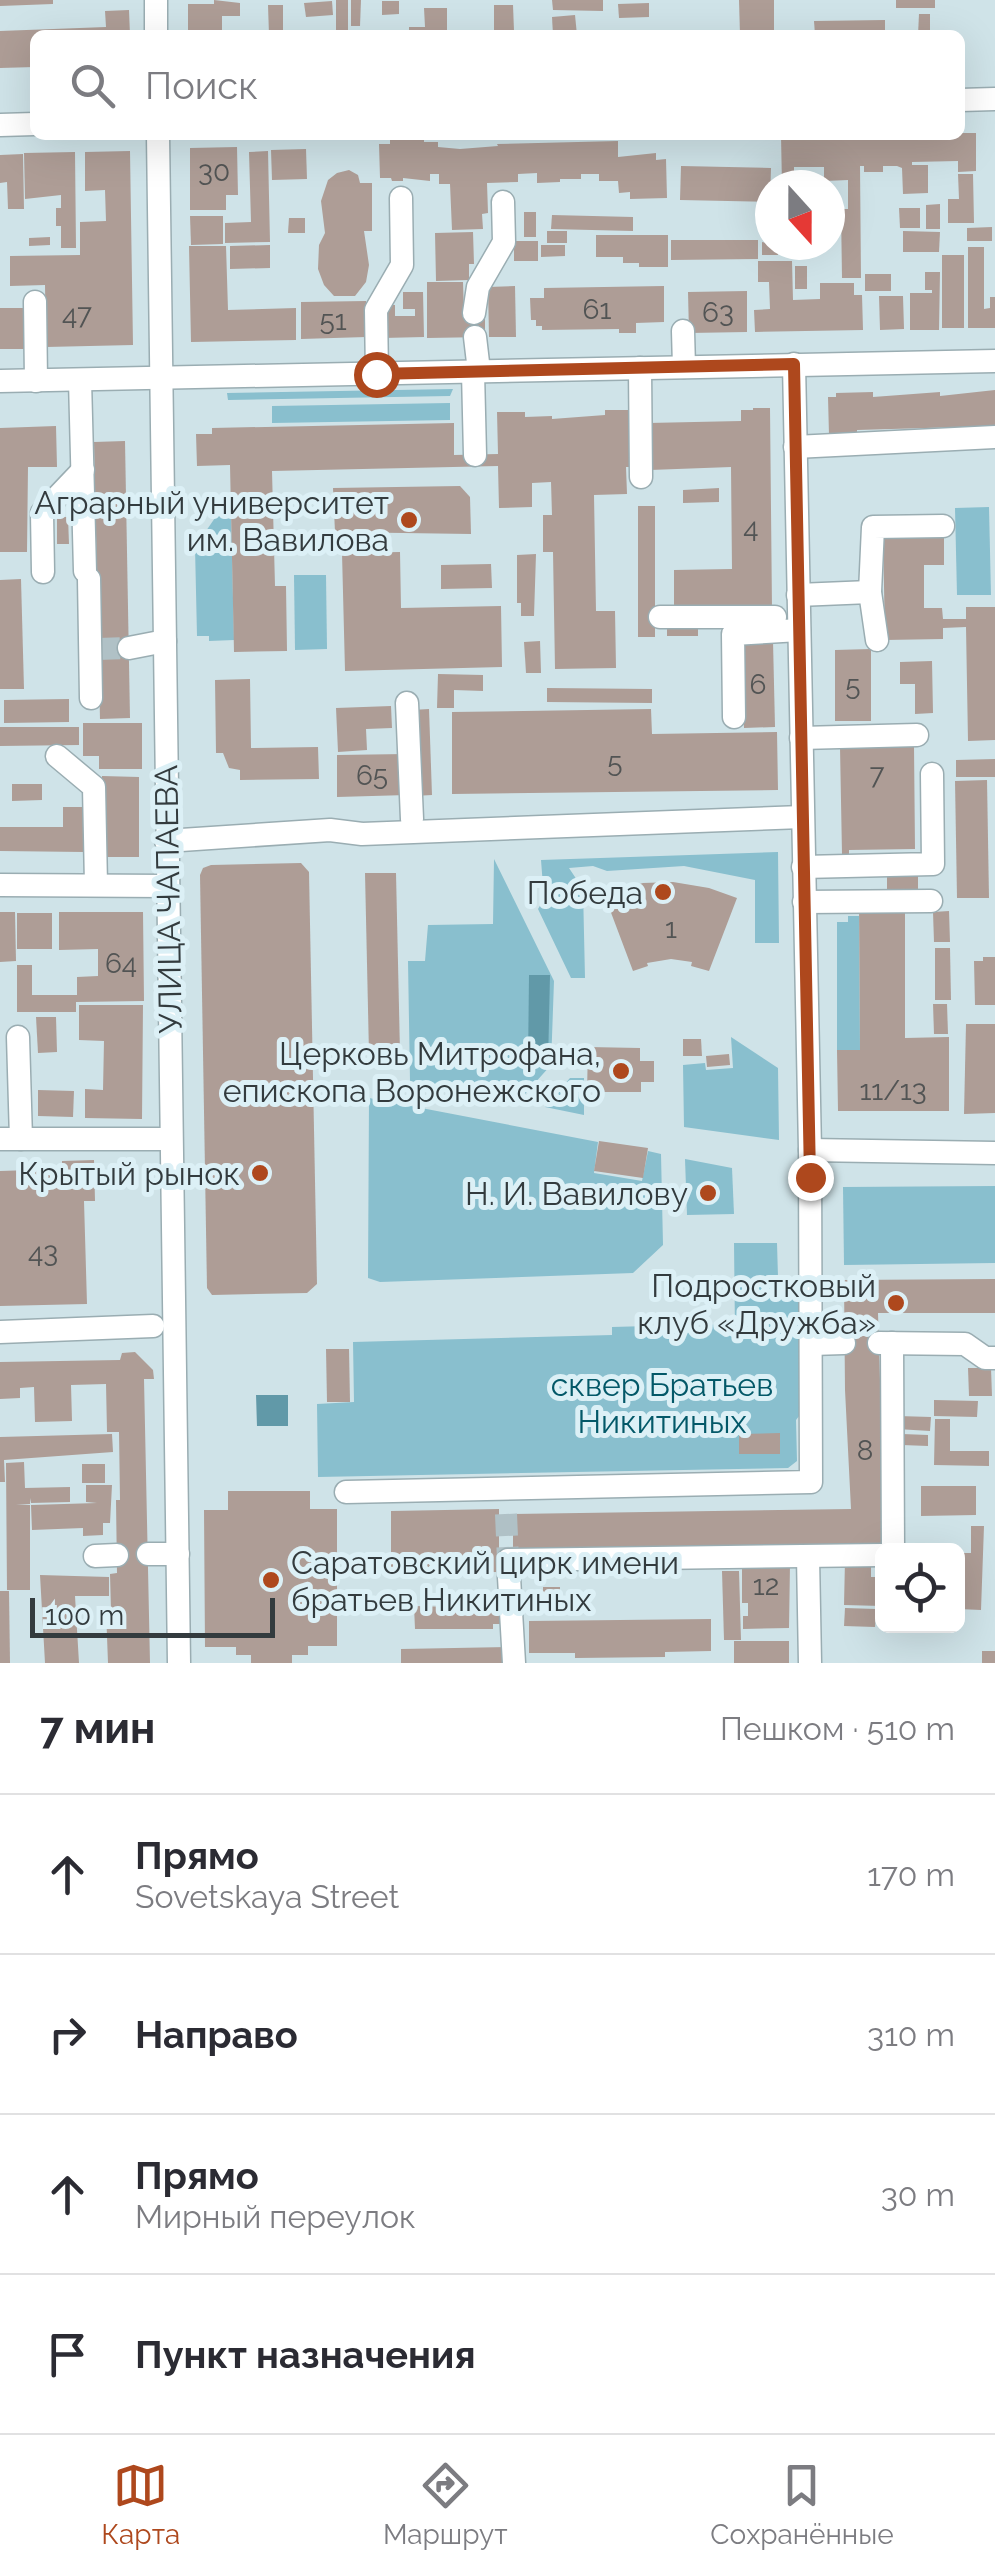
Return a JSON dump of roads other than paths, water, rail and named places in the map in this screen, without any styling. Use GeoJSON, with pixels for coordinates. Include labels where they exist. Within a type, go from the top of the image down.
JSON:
{"type":"FeatureCollection","features":[{"type":"Feature","properties":{"kind":"street"},"geometry":{"type":"LineString","coordinates":[[156,0],[156,30]]}},
{"type":"Feature","properties":{"kind":"street"},"geometry":{"type":"LineString","coordinates":[[965,100],[995,99]]}},
{"type":"Feature","properties":{"kind":"street"},"geometry":{"type":"LineString","coordinates":[[0,124],[30,124]]}},
{"type":"Feature","properties":{"kind":"street","name":"УЛИЦА ЧАПАЕВА"},"geometry":{"type":"LineString","coordinates":[[158,140],[179,1663]]}},
{"type":"Feature","properties":{"kind":"street"},"geometry":{"type":"LineString","coordinates":[[376,374],[376,310],[402,265],[401,198]]}},
{"type":"Feature","properties":{"kind":"street"},"geometry":{"type":"LineString","coordinates":[[474,313],[478,287],[504,242],[504,202]]}},
{"type":"Feature","properties":{"kind":"street"},"geometry":{"type":"LineString","coordinates":[[35,302],[36,381]]}},
{"type":"Feature","properties":{"kind":"street"},"geometry":{"type":"LineString","coordinates":[[677,332],[678,367]]}},
{"type":"Feature","properties":{"kind":"street"},"geometry":{"type":"LineString","coordinates":[[475,337],[475,455]]}},
{"type":"Feature","properties":{"kind":"street"},"geometry":{"type":"LineString","coordinates":[[0,382],[995,360]]}},
{"type":"Feature","properties":{"kind":"street"},"geometry":{"type":"LineString","coordinates":[[346,1492],[505,1499],[811,1482],[810,1150],[794,364]]}},
{"type":"Feature","properties":{"kind":"street"},"geometry":{"type":"LineString","coordinates":[[640,368],[641,478]]}},
{"type":"Feature","properties":{"kind":"street"},"geometry":{"type":"LineString","coordinates":[[80,380],[87,575],[94,646],[91,698]]}},
{"type":"Feature","properties":{"kind":"street"},"geometry":{"type":"LineString","coordinates":[[796,447],[995,437]]}},
{"type":"Feature","properties":{"kind":"street"},"geometry":{"type":"LineString","coordinates":[[43,572],[42,512],[83,470]]}},
{"type":"Feature","properties":{"kind":"street"},"geometry":{"type":"LineString","coordinates":[[876,640],[870,592],[873,528],[943,526]]}},
{"type":"Feature","properties":{"kind":"street"},"geometry":{"type":"LineString","coordinates":[[734,717],[733,634],[870,592]]}},
{"type":"Feature","properties":{"kind":"street"},"geometry":{"type":"LineString","coordinates":[[660,617],[798,614]]}},
{"type":"Feature","properties":{"kind":"street"},"geometry":{"type":"LineString","coordinates":[[129,648],[165,642]]}},
{"type":"Feature","properties":{"kind":"street"},"geometry":{"type":"LineString","coordinates":[[408,703],[412,818]]}},
{"type":"Feature","properties":{"kind":"street"},"geometry":{"type":"LineString","coordinates":[[801,738],[917,734]]}},
{"type":"Feature","properties":{"kind":"street"},"geometry":{"type":"LineString","coordinates":[[57,756],[94,787],[96,886]]}},
{"type":"Feature","properties":{"kind":"street"},"geometry":{"type":"LineString","coordinates":[[803,867],[932,864],[932,774]]}},
{"type":"Feature","properties":{"kind":"street"},"geometry":{"type":"LineString","coordinates":[[330,830],[360,820],[412,818],[802,812]]}},
{"type":"Feature","properties":{"kind":"street"},"geometry":{"type":"LineString","coordinates":[[166,840],[802,812]]}},
{"type":"Feature","properties":{"kind":"street"},"geometry":{"type":"LineString","coordinates":[[0,885],[167,886]]}},
{"type":"Feature","properties":{"kind":"street"},"geometry":{"type":"LineString","coordinates":[[804,902],[931,901]]}},
{"type":"Feature","properties":{"kind":"street"},"geometry":{"type":"LineString","coordinates":[[18,1037],[10,1139],[171,1139]]}},
{"type":"Feature","properties":{"kind":"street"},"geometry":{"type":"LineString","coordinates":[[810,1150],[995,1152]]}},
{"type":"Feature","properties":{"kind":"street"},"geometry":{"type":"LineString","coordinates":[[0,1332],[154,1326]]}},
{"type":"Feature","properties":{"kind":"street"},"geometry":{"type":"LineString","coordinates":[[894,1543],[885,1343],[965,1344],[985,1358],[995,1358]]}},
{"type":"Feature","properties":{"kind":"street"},"geometry":{"type":"LineString","coordinates":[[812,1344],[844,1344]]}},
{"type":"Feature","properties":{"kind":"street"},"geometry":{"type":"LineString","coordinates":[[148,1554],[178,1554]]}},
{"type":"Feature","properties":{"kind":"street"},"geometry":{"type":"LineString","coordinates":[[514,1663],[508,1560],[875,1555]]}},
{"type":"Feature","properties":{"kind":"street"},"geometry":{"type":"LineString","coordinates":[[808,1557],[810,1663]]}},
{"type":"Feature","properties":{"kind":"tunnel"},"geometry":{"type":"LineString","coordinates":[[98,649],[129,648]]}},
{"type":"Feature","properties":{"kind":"tunnel"},"geometry":{"type":"LineString","coordinates":[[506,1514],[508,1560]]}},
{"type":"Feature","properties":{"kind":"place","name":"Аграрный университет им. Вавилова"},"geometry":{"type":"Point","coordinates":[409,520]}},
{"type":"Feature","properties":{"kind":"place","name":"Победа"},"geometry":{"type":"Point","coordinates":[663,892]}},
{"type":"Feature","properties":{"kind":"place","name":"Церковь Митрофана, епископа Воронежского"},"geometry":{"type":"Point","coordinates":[621,1071]}},
{"type":"Feature","properties":{"kind":"place","name":"Крытый рынок"},"geometry":{"type":"Point","coordinates":[260,1173]}},
{"type":"Feature","properties":{"kind":"place","name":"Н. И. Вавилову"},"geometry":{"type":"Point","coordinates":[708,1193]}},
{"type":"Feature","properties":{"kind":"place","name":"Подростковый клуб «Дружба»"},"geometry":{"type":"Point","coordinates":[896,1303]}},
{"type":"Feature","properties":{"kind":"place","name":"Саратовский цирк имени братьев Никитиных"},"geometry":{"type":"Point","coordinates":[271,1580]}},
{"type":"Feature","properties":{"kind":"park label","name":"сквер Братьев Никитиных"},"geometry":{"type":"Point","coordinates":[662,1402]}}]}
